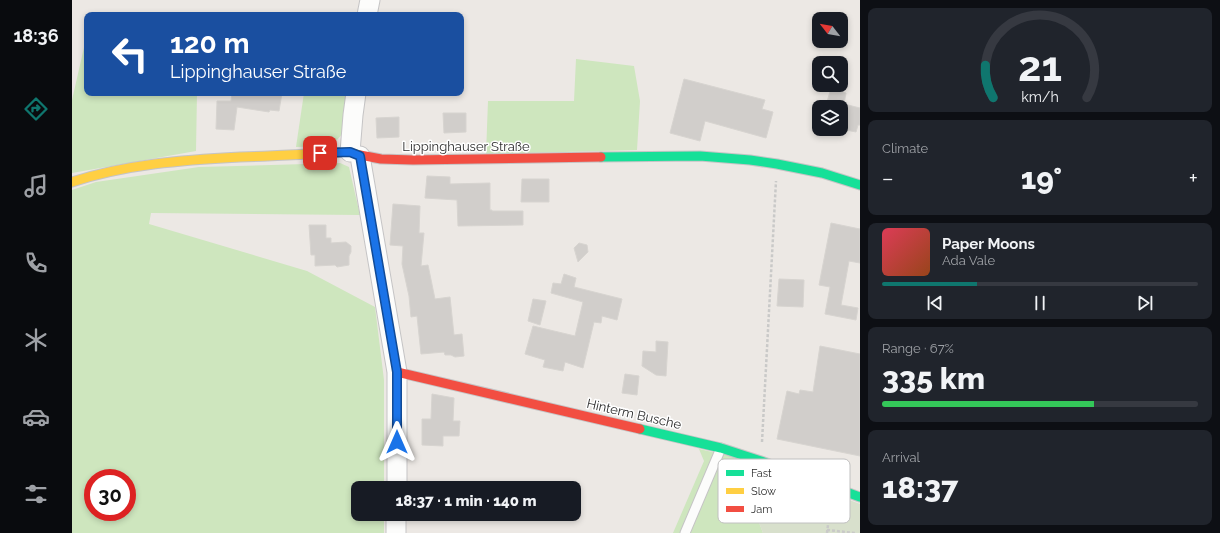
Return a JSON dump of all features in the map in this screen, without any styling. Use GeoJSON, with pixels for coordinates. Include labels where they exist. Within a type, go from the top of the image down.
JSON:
{"type":"FeatureCollection","features":[{"type":"Feature","properties":{"kind":"street"},"geometry":{"type":"LineString","coordinates":[[368,12],[370,0]]}},
{"type":"Feature","properties":{"kind":"street"},"geometry":{"type":"LineString","coordinates":[[356,96],[353,115],[355,154],[397,372],[397,481]]}},
{"type":"Feature","properties":{"kind":"street","name":"Lippinghauser Straße"},"geometry":{"type":"LineString","coordinates":[[72,182],[87,177],[136,166],[185,160],[355,154],[380,159],[413,160],[700,156],[777,164],[822,173],[860,185]]}},
{"type":"Feature","properties":{"kind":"street","name":"Hinterm Busche"},"geometry":{"type":"LineString","coordinates":[[397,372],[721,448],[755,459]]}},
{"type":"Feature","properties":{"kind":"street","name":"Hinterm Busche"},"geometry":{"type":"LineString","coordinates":[[850,493],[860,497]]}},
{"type":"Feature","properties":{"kind":"street"},"geometry":{"type":"LineString","coordinates":[[396,521],[396,533]]}},
{"type":"Feature","properties":{"kind":"lane"},"geometry":{"type":"LineString","coordinates":[[685,533],[721,448]]}},
{"type":"Feature","properties":{"kind":"path"},"geometry":{"type":"LineString","coordinates":[[761,459],[777,164]]}},
{"type":"Feature","properties":{"kind":"path"},"geometry":{"type":"LineString","coordinates":[[827,531],[855,533]]}},
{"type":"Feature","properties":{"kind":"green space"},"geometry":{"type":"Polygon","coordinates":[[[84,47],[84,96],[197,96],[196,151],[72,173],[72,100],[84,47]]]}},
{"type":"Feature","properties":{"kind":"green space"},"geometry":{"type":"Polygon","coordinates":[[[576,59],[634,66],[640,101],[637,150],[486,154],[488,101],[574,101],[576,59]]]}},
{"type":"Feature","properties":{"kind":"green space"},"geometry":{"type":"Polygon","coordinates":[[[304,96],[350,96],[345,131],[336,141],[327,146],[296,147],[304,96]]]}},
{"type":"Feature","properties":{"kind":"green space"},"geometry":{"type":"Polygon","coordinates":[[[340,163],[349,167],[360,215],[151,213],[149,224],[307,271],[375,307],[384,380],[384,481],[351,481],[351,521],[384,521],[384,533],[72,533],[72,190],[96,182],[199,167],[340,163]]]}},
{"type":"Feature","properties":{"kind":"green space"},"geometry":{"type":"Polygon","coordinates":[[[699,449],[734,457],[735,459],[718,459],[718,523],[759,523],[763,533],[673,533],[704,461],[699,449]]]}},
{"type":"Feature","properties":{"kind":"green space"},"geometry":{"type":"Polygon","coordinates":[[[850,500],[860,504],[860,533],[763,533],[759,523],[850,523],[850,500]]]}},
{"type":"Feature","properties":{"kind":"building"},"geometry":{"type":"Polygon","coordinates":[[[684,79],[765,100],[762,109],[773,112],[766,138],[705,121],[700,141],[670,133],[684,79]]]}},
{"type":"Feature","properties":{"kind":"building"},"geometry":{"type":"Polygon","coordinates":[[[830,92],[846,93],[845,100],[828,100],[830,92]]]}},
{"type":"Feature","properties":{"kind":"building"},"geometry":{"type":"Polygon","coordinates":[[[232,96],[282,96],[279,111],[270,110],[269,112],[237,107],[234,130],[216,129],[217,101],[231,101],[232,96]]]}},
{"type":"Feature","properties":{"kind":"building"},"geometry":{"type":"Polygon","coordinates":[[[848,105],[860,108],[860,125],[858,125],[856,132],[848,130],[848,105]]]}},
{"type":"Feature","properties":{"kind":"building"},"geometry":{"type":"Polygon","coordinates":[[[443,113],[466,113],[466,132],[444,133],[443,113]]]}},
{"type":"Feature","properties":{"kind":"building"},"geometry":{"type":"Polygon","coordinates":[[[399,117],[399,137],[377,138],[376,118],[399,117]]]}},
{"type":"Feature","properties":{"kind":"building"},"geometry":{"type":"Polygon","coordinates":[[[427,176],[450,177],[450,184],[490,183],[490,210],[523,211],[523,225],[458,226],[457,200],[425,198],[427,176]]]}},
{"type":"Feature","properties":{"kind":"building"},"geometry":{"type":"Polygon","coordinates":[[[522,179],[549,179],[549,202],[521,202],[522,179]]]}},
{"type":"Feature","properties":{"kind":"building"},"geometry":{"type":"Polygon","coordinates":[[[393,204],[420,206],[419,233],[424,233],[421,266],[428,265],[435,299],[450,297],[454,335],[462,334],[464,356],[455,357],[445,355],[444,352],[421,354],[417,316],[411,317],[409,296],[402,264],[403,246],[390,245],[393,204]]]}},
{"type":"Feature","properties":{"kind":"building"},"geometry":{"type":"Polygon","coordinates":[[[831,223],[860,229],[860,263],[849,261],[841,305],[858,308],[856,320],[825,314],[830,287],[819,285],[831,223]]]}},
{"type":"Feature","properties":{"kind":"building"},"geometry":{"type":"Polygon","coordinates":[[[309,225],[326,225],[326,238],[331,238],[331,243],[346,242],[351,246],[349,265],[337,267],[335,265],[315,266],[315,255],[311,255],[309,225]]]}},
{"type":"Feature","properties":{"kind":"building"},"geometry":{"type":"Polygon","coordinates":[[[579,243],[587,245],[588,252],[578,262],[574,248],[579,243]]]}},
{"type":"Feature","properties":{"kind":"building"},"geometry":{"type":"Polygon","coordinates":[[[564,274],[576,278],[574,287],[622,299],[617,320],[602,316],[601,323],[594,322],[583,368],[565,362],[563,371],[543,367],[545,360],[525,354],[533,326],[575,336],[583,302],[551,293],[553,283],[561,284],[564,274]]]}},
{"type":"Feature","properties":{"kind":"building"},"geometry":{"type":"Polygon","coordinates":[[[779,279],[804,280],[803,307],[777,306],[779,279]]]}},
{"type":"Feature","properties":{"kind":"building"},"geometry":{"type":"Polygon","coordinates":[[[533,299],[546,301],[540,325],[528,321],[533,299]]]}},
{"type":"Feature","properties":{"kind":"building"},"geometry":{"type":"Polygon","coordinates":[[[656,341],[668,342],[666,376],[656,375],[642,366],[643,351],[656,352],[656,341]]]}},
{"type":"Feature","properties":{"kind":"building"},"geometry":{"type":"Polygon","coordinates":[[[820,346],[860,354],[860,456],[777,439],[787,391],[799,394],[800,390],[813,392],[820,346]]]}},
{"type":"Feature","properties":{"kind":"building"},"geometry":{"type":"Polygon","coordinates":[[[625,374],[639,376],[637,395],[622,393],[625,374]]]}},
{"type":"Feature","properties":{"kind":"building"},"geometry":{"type":"Polygon","coordinates":[[[432,394],[454,398],[453,421],[460,421],[459,436],[443,436],[443,446],[422,445],[422,419],[431,419],[432,394]]]}},
{"type":"Feature","properties":{"kind":"traffic: fast"},"geometry":{"type":"LineString","coordinates":[[601,157],[700,156],[750,160],[822,173],[860,185]]}},
{"type":"Feature","properties":{"kind":"traffic: fast"},"geometry":{"type":"LineString","coordinates":[[640,429],[721,448],[755,459]]}},
{"type":"Feature","properties":{"kind":"traffic: fast"},"geometry":{"type":"LineString","coordinates":[[850,493],[860,497]]}},
{"type":"Feature","properties":{"kind":"traffic: slow"},"geometry":{"type":"LineString","coordinates":[[72,182],[113,171],[176,161],[350,152],[360,155]]}},
{"type":"Feature","properties":{"kind":"traffic: jam"},"geometry":{"type":"LineString","coordinates":[[360,155],[381,159],[413,160],[601,157]]}},
{"type":"Feature","properties":{"kind":"traffic: jam"},"geometry":{"type":"LineString","coordinates":[[397,372],[640,429]]}},
{"type":"Feature","properties":{"kind":"route"},"geometry":{"type":"LineString","coordinates":[[320,153],[350,152],[360,156],[397,372],[397,442]]}}]}
